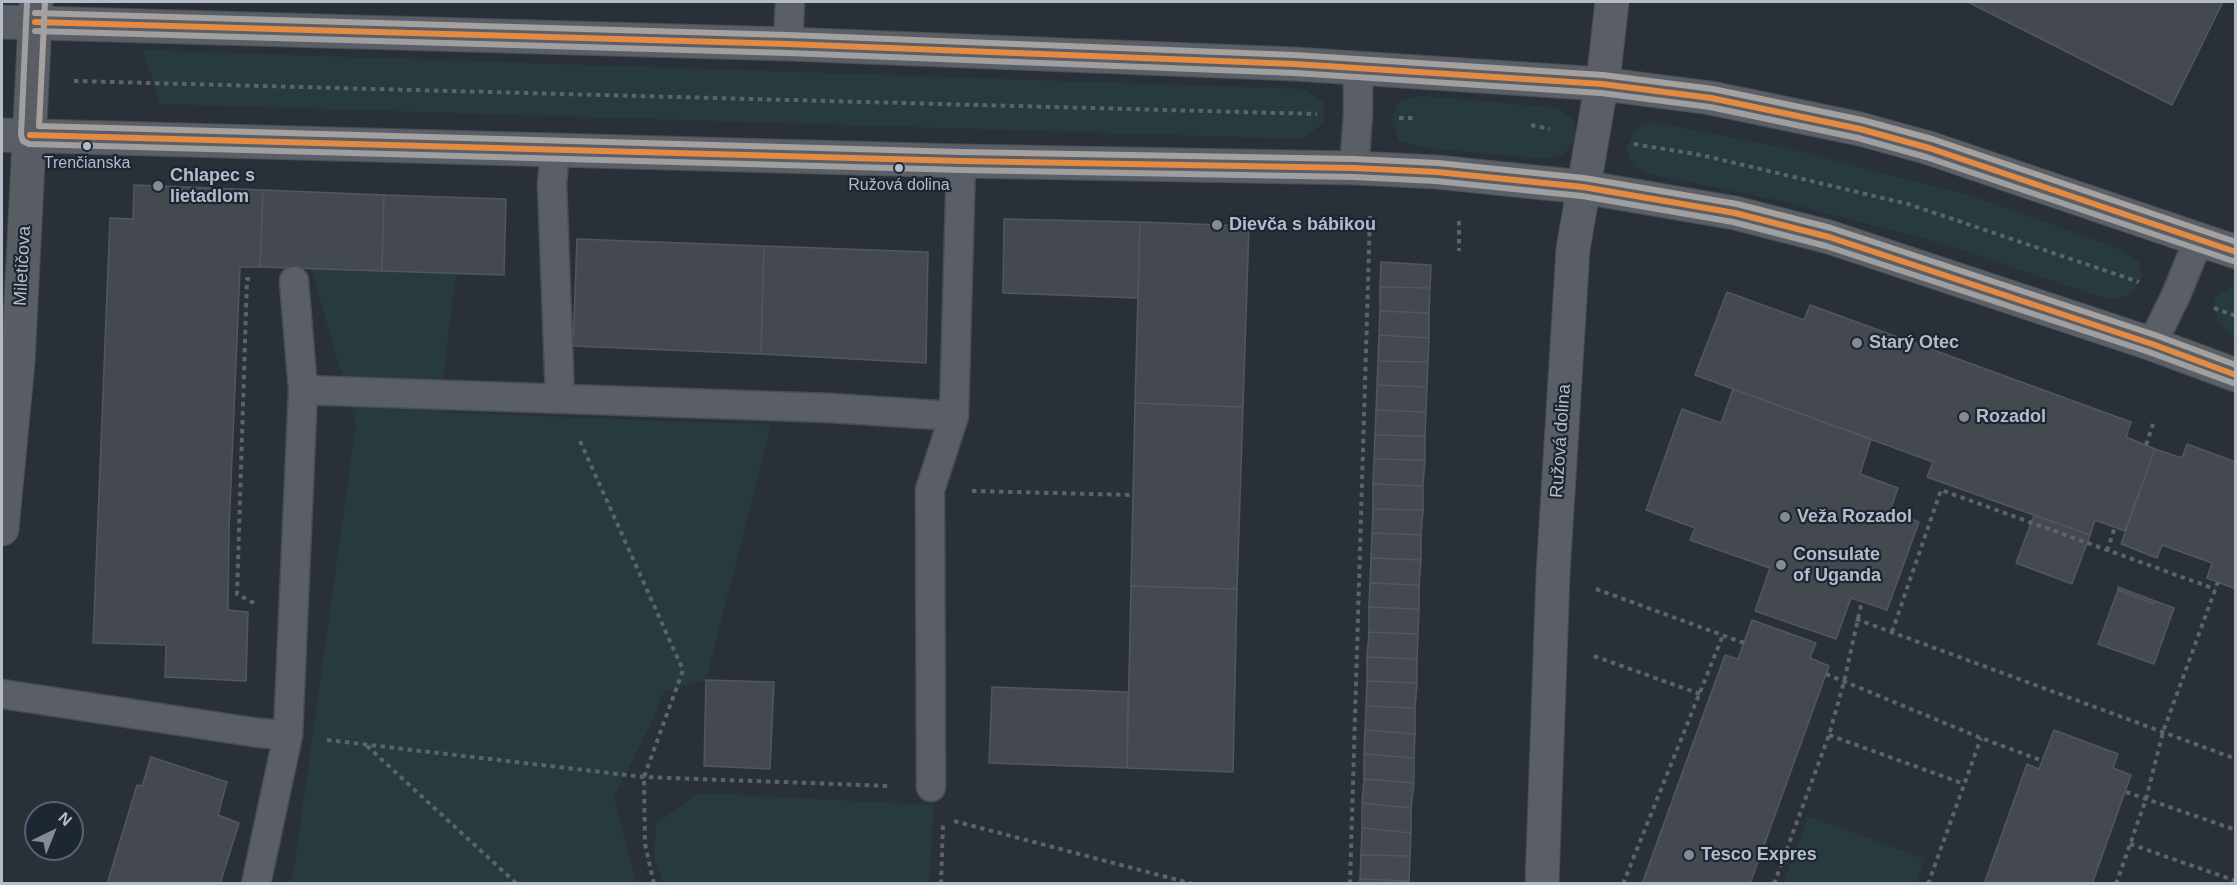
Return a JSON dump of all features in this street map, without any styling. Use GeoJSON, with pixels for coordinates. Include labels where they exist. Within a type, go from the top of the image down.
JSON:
{"type":"FeatureCollection","features":[{"type":"Feature","properties":{"kind":"street","name":"Ružová dolina"},"geometry":{"type":"LineString","coordinates":[[1542,884],[1553,574],[1573,249],[1602,84],[1612,2]]}},
{"type":"Feature","properties":{"kind":"street"},"geometry":{"type":"LineString","coordinates":[[2,22],[36,12],[1358,67],[1602,84],[1711,98],[1860,129],[1929,148],[2235,252]]}},
{"type":"Feature","properties":{"kind":"street","name":"Miletičova"},"geometry":{"type":"LineString","coordinates":[[2,530],[18,362],[16,135],[36,12]]}},
{"type":"Feature","properties":{"kind":"street"},"geometry":{"type":"LineString","coordinates":[[16,135],[1354,168],[1437,172],[1583,188],[1769,220],[1829,237],[2152,344],[2235,375]]}},
{"type":"Feature","properties":{"kind":"lane"},"geometry":{"type":"LineString","coordinates":[[788,45],[790,2]]}},
{"type":"Feature","properties":{"kind":"lane"},"geometry":{"type":"LineString","coordinates":[[1354,168],[1358,116],[1358,67]]}},
{"type":"Feature","properties":{"kind":"lane"},"geometry":{"type":"LineString","coordinates":[[555,149],[552,184],[560,398]]}},
{"type":"Feature","properties":{"kind":"lane"},"geometry":{"type":"LineString","coordinates":[[931,787],[930,490],[954,416],[961,160]]}},
{"type":"Feature","properties":{"kind":"lane"},"geometry":{"type":"LineString","coordinates":[[2152,344],[2176,295],[2199,239]]}},
{"type":"Feature","properties":{"kind":"lane"},"geometry":{"type":"LineString","coordinates":[[256,884],[288,735],[303,390],[294,280]]}},
{"type":"Feature","properties":{"kind":"lane"},"geometry":{"type":"LineString","coordinates":[[303,390],[831,408],[954,416]]}},
{"type":"Feature","properties":{"kind":"lane"},"geometry":{"type":"LineString","coordinates":[[2,694],[259,733],[288,735]]}},
{"type":"Feature","properties":{"kind":"path"},"geometry":{"type":"LineString","coordinates":[[106,82],[1418,118]]}},
{"type":"Feature","properties":{"kind":"path"},"geometry":{"type":"LineString","coordinates":[[1350,884],[1370,216]]}},
{"type":"Feature","properties":{"kind":"path"},"geometry":{"type":"LineString","coordinates":[[1459,221],[1459,251]]}},
{"type":"Feature","properties":{"kind":"path"},"geometry":{"type":"LineString","coordinates":[[260,606],[237,594],[247,279],[294,280]]}},
{"type":"Feature","properties":{"kind":"path"},"geometry":{"type":"LineString","coordinates":[[560,398],[683,670],[644,777],[645,844],[654,884]]}},
{"type":"Feature","properties":{"kind":"path"},"geometry":{"type":"LineString","coordinates":[[2146,444],[2153,424]]}},
{"type":"Feature","properties":{"kind":"path"},"geometry":{"type":"LineString","coordinates":[[930,490],[1133,495]]}},
{"type":"Feature","properties":{"kind":"path"},"geometry":{"type":"LineString","coordinates":[[1892,632],[1941,490],[2215,590]]}},
{"type":"Feature","properties":{"kind":"path"},"geometry":{"type":"LineString","coordinates":[[2107,551],[2115,528]]}},
{"type":"Feature","properties":{"kind":"path"},"geometry":{"type":"LineString","coordinates":[[1553,574],[1744,643]]}},
{"type":"Feature","properties":{"kind":"path"},"geometry":{"type":"LineString","coordinates":[[2116,884],[2146,799],[2163,732],[2218,582]]}},
{"type":"Feature","properties":{"kind":"path"},"geometry":{"type":"LineString","coordinates":[[1774,884],[1829,735],[1844,682],[1856,619],[1861,605]]}},
{"type":"Feature","properties":{"kind":"path"},"geometry":{"type":"LineString","coordinates":[[1856,619],[2235,759]]}},
{"type":"Feature","properties":{"kind":"path"},"geometry":{"type":"LineString","coordinates":[[1623,884],[1723,635]]}},
{"type":"Feature","properties":{"kind":"path"},"geometry":{"type":"LineString","coordinates":[[1594,656],[1700,694]]}},
{"type":"Feature","properties":{"kind":"path"},"geometry":{"type":"LineString","coordinates":[[1826,674],[2043,761]]}},
{"type":"Feature","properties":{"kind":"path"},"geometry":{"type":"LineString","coordinates":[[288,735],[644,777],[849,786],[931,787]]}},
{"type":"Feature","properties":{"kind":"path"},"geometry":{"type":"LineString","coordinates":[[1829,735],[1964,784]]}},
{"type":"Feature","properties":{"kind":"path"},"geometry":{"type":"LineString","coordinates":[[1928,884],[1981,738]]}},
{"type":"Feature","properties":{"kind":"path"},"geometry":{"type":"LineString","coordinates":[[366,744],[517,884]]}},
{"type":"Feature","properties":{"kind":"path"},"geometry":{"type":"LineString","coordinates":[[2126,792],[2235,830]]}},
{"type":"Feature","properties":{"kind":"path"},"geometry":{"type":"LineString","coordinates":[[941,884],[943,819],[1193,884]]}},
{"type":"Feature","properties":{"kind":"path"},"geometry":{"type":"LineString","coordinates":[[2130,844],[2235,881]]}},
{"type":"Feature","properties":{"kind":"green space"},"geometry":{"type":"Polygon","coordinates":[[[143,50],[1305,89],[1325,104],[1324,122],[1303,139],[160,104],[143,50]]]}},
{"type":"Feature","properties":{"kind":"green space"},"geometry":{"type":"Polygon","coordinates":[[[1423,96],[1559,108],[1575,122],[1576,140],[1563,154],[1544,159],[1425,148],[1399,141],[1391,120],[1400,101],[1423,96]]]}},
{"type":"Feature","properties":{"kind":"green space"},"geometry":{"type":"Polygon","coordinates":[[[1653,122],[1790,149],[1972,196],[2115,247],[2139,262],[2142,277],[2131,295],[2112,299],[2091,294],[1951,246],[1781,201],[1649,174],[1633,166],[1626,149],[1635,130],[1653,122]]]}},
{"type":"Feature","properties":{"kind":"green space"},"geometry":{"type":"Polygon","coordinates":[[[311,268],[456,273],[439,412],[771,425],[706,680],[664,691],[652,722],[614,797],[636,883],[289,884],[294,869],[356,424],[311,268]]]}},
{"type":"Feature","properties":{"kind":"green space"},"geometry":{"type":"Polygon","coordinates":[[[2233,285],[2236,286],[2235,337],[2218,323],[2214,298],[2233,285]]]}},
{"type":"Feature","properties":{"kind":"green space"},"geometry":{"type":"Polygon","coordinates":[[[698,793],[934,805],[929,883],[663,883],[654,855],[656,824],[698,793]]]}},
{"type":"Feature","properties":{"kind":"green space"},"geometry":{"type":"Polygon","coordinates":[[[1808,816],[1925,859],[1916,883],[1784,883],[1808,816]]]}},
{"type":"Feature","properties":{"kind":"building"},"geometry":{"type":"Polygon","coordinates":[[[1968,2],[2223,2],[2172,105],[1968,2]]]}},
{"type":"Feature","properties":{"kind":"building"},"geometry":{"type":"Polygon","coordinates":[[[134,185],[263,190],[260,267],[240,267],[229,530],[228,610],[248,612],[246,681],[165,677],[166,645],[93,643],[110,218],[133,219],[134,185]]]}},
{"type":"Feature","properties":{"kind":"building"},"geometry":{"type":"Polygon","coordinates":[[[263,190],[384,195],[382,271],[260,267],[263,190]]]}},
{"type":"Feature","properties":{"kind":"building"},"geometry":{"type":"Polygon","coordinates":[[[384,195],[506,199],[504,275],[382,271],[384,195]]]}},
{"type":"Feature","properties":{"kind":"building"},"geometry":{"type":"Polygon","coordinates":[[[1004,219],[1140,222],[1138,298],[1003,293],[1004,219]]]}},
{"type":"Feature","properties":{"kind":"building"},"geometry":{"type":"Polygon","coordinates":[[[1140,222],[1249,226],[1243,407],[1135,403],[1140,222]]]}},
{"type":"Feature","properties":{"kind":"building"},"geometry":{"type":"Polygon","coordinates":[[[577,239],[764,246],[761,354],[573,346],[577,239]]]}},
{"type":"Feature","properties":{"kind":"building"},"geometry":{"type":"Polygon","coordinates":[[[764,246],[928,252],[926,363],[761,354],[764,246]]]}},
{"type":"Feature","properties":{"kind":"building"},"geometry":{"type":"Polygon","coordinates":[[[1381,262],[1431,265],[1430,288],[1380,287],[1381,262]]]}},
{"type":"Feature","properties":{"kind":"building"},"geometry":{"type":"Polygon","coordinates":[[[1380,287],[1430,288],[1429,313],[1380,311],[1380,287]]]}},
{"type":"Feature","properties":{"kind":"building","name":"Rozadol"},"geometry":{"type":"Polygon","coordinates":[[[1727,292],[1804,320],[1810,305],[2131,422],[2126,437],[2155,449],[2125,531],[2095,520],[2090,535],[1927,477],[1933,462],[1695,375],[1727,292]]]}},
{"type":"Feature","properties":{"kind":"building"},"geometry":{"type":"Polygon","coordinates":[[[1380,311],[1429,313],[1429,338],[1379,335],[1380,311]]]}},
{"type":"Feature","properties":{"kind":"building"},"geometry":{"type":"Polygon","coordinates":[[[1379,335],[1429,338],[1428,362],[1378,361],[1379,335]]]}},
{"type":"Feature","properties":{"kind":"building"},"geometry":{"type":"Polygon","coordinates":[[[1378,361],[1428,362],[1427,387],[1377,385],[1378,361]]]}},
{"type":"Feature","properties":{"kind":"building"},"geometry":{"type":"Polygon","coordinates":[[[1377,385],[1427,387],[1426,412],[1376,410],[1377,385]]]}},
{"type":"Feature","properties":{"kind":"building","name":"Veža Rozadol"},"geometry":{"type":"Polygon","coordinates":[[[1733,389],[1871,439],[1860,474],[1898,488],[1890,511],[1919,522],[1887,610],[1851,598],[1836,639],[1755,611],[1770,568],[1690,540],[1695,528],[1646,510],[1682,409],[1721,423],[1733,389]]]}},
{"type":"Feature","properties":{"kind":"building"},"geometry":{"type":"Polygon","coordinates":[[[1135,403],[1243,407],[1237,589],[1131,586],[1135,403]]]}},
{"type":"Feature","properties":{"kind":"building"},"geometry":{"type":"Polygon","coordinates":[[[1376,410],[1426,412],[1425,436],[1375,435],[1376,410]]]}},
{"type":"Feature","properties":{"kind":"building"},"geometry":{"type":"Polygon","coordinates":[[[1375,435],[1425,436],[1425,460],[1374,459],[1375,435]]]}},
{"type":"Feature","properties":{"kind":"building"},"geometry":{"type":"Polygon","coordinates":[[[2187,444],[2236,462],[2236,589],[2207,578],[2212,563],[2162,545],[2157,558],[2121,544],[2155,449],[2182,458],[2187,444]]]}},
{"type":"Feature","properties":{"kind":"building"},"geometry":{"type":"Polygon","coordinates":[[[1374,459],[1425,460],[1423,486],[1373,484],[1374,459]]]}},
{"type":"Feature","properties":{"kind":"building"},"geometry":{"type":"Polygon","coordinates":[[[1373,484],[1423,486],[1423,510],[1373,509],[1373,484]]]}},
{"type":"Feature","properties":{"kind":"building"},"geometry":{"type":"Polygon","coordinates":[[[1373,509],[1423,510],[1421,535],[1372,533],[1373,509]]]}},
{"type":"Feature","properties":{"kind":"building"},"geometry":{"type":"Polygon","coordinates":[[[2034,515],[2090,535],[2072,584],[2016,563],[2034,515]]]}},
{"type":"Feature","properties":{"kind":"building"},"geometry":{"type":"Polygon","coordinates":[[[1372,533],[1421,535],[1421,560],[1371,558],[1372,533]]]}},
{"type":"Feature","properties":{"kind":"building"},"geometry":{"type":"Polygon","coordinates":[[[1371,558],[1421,560],[1419,585],[1370,583],[1371,558]]]}},
{"type":"Feature","properties":{"kind":"building"},"geometry":{"type":"Polygon","coordinates":[[[1370,583],[1419,585],[1419,609],[1369,607],[1370,583]]]}},
{"type":"Feature","properties":{"kind":"building"},"geometry":{"type":"Polygon","coordinates":[[[1131,586],[1237,589],[1233,772],[1127,768],[1131,586]]]}},
{"type":"Feature","properties":{"kind":"building"},"geometry":{"type":"Polygon","coordinates":[[[2118,587],[2155,601],[2154,604],[2118,590],[2118,587]]]}},
{"type":"Feature","properties":{"kind":"building"},"geometry":{"type":"Polygon","coordinates":[[[2118,590],[2154,604],[2155,601],[2174,608],[2154,664],[2098,644],[2118,590]]]}},
{"type":"Feature","properties":{"kind":"building"},"geometry":{"type":"Polygon","coordinates":[[[1369,607],[1419,609],[1418,634],[1369,632],[1369,607]]]}},
{"type":"Feature","properties":{"kind":"building"},"geometry":{"type":"Polygon","coordinates":[[[1752,620],[1816,643],[1810,658],[1829,666],[1750,884],[1642,884],[1725,655],[1738,659],[1752,620]]]}},
{"type":"Feature","properties":{"kind":"building"},"geometry":{"type":"Polygon","coordinates":[[[1369,632],[1418,634],[1417,659],[1367,657],[1369,632]]]}},
{"type":"Feature","properties":{"kind":"building"},"geometry":{"type":"Polygon","coordinates":[[[1367,657],[1417,659],[1417,683],[1367,681],[1367,657]]]}},
{"type":"Feature","properties":{"kind":"building"},"geometry":{"type":"Polygon","coordinates":[[[706,680],[774,682],[770,769],[704,766],[706,680]]]}},
{"type":"Feature","properties":{"kind":"building"},"geometry":{"type":"Polygon","coordinates":[[[1367,681],[1417,683],[1415,708],[1366,706],[1367,681]]]}},
{"type":"Feature","properties":{"kind":"building"},"geometry":{"type":"Polygon","coordinates":[[[992,687],[1128,692],[1127,768],[989,763],[992,687]]]}},
{"type":"Feature","properties":{"kind":"building"},"geometry":{"type":"Polygon","coordinates":[[[1366,706],[1415,708],[1415,734],[1365,730],[1366,706]]]}},
{"type":"Feature","properties":{"kind":"building"},"geometry":{"type":"Polygon","coordinates":[[[1365,730],[1415,734],[1414,758],[1364,754],[1365,730]]]}},
{"type":"Feature","properties":{"kind":"building"},"geometry":{"type":"Polygon","coordinates":[[[2054,730],[2118,754],[2113,768],[2131,775],[2092,884],[1984,884],[2027,764],[2039,769],[2054,730]]]}},
{"type":"Feature","properties":{"kind":"building"},"geometry":{"type":"Polygon","coordinates":[[[1364,754],[1414,758],[1414,783],[1364,779],[1364,754]]]}},
{"type":"Feature","properties":{"kind":"building"},"geometry":{"type":"Polygon","coordinates":[[[151,757],[227,782],[218,815],[239,823],[220,884],[107,884],[137,785],[142,786],[151,757]]]}},
{"type":"Feature","properties":{"kind":"building"},"geometry":{"type":"Polygon","coordinates":[[[1364,779],[1414,783],[1411,808],[1362,803],[1364,779]]]}},
{"type":"Feature","properties":{"kind":"building"},"geometry":{"type":"Polygon","coordinates":[[[1362,803],[1411,808],[1411,833],[1362,828],[1362,803]]]}},
{"type":"Feature","properties":{"kind":"building"},"geometry":{"type":"Polygon","coordinates":[[[1362,828],[1411,833],[1410,856],[1361,855],[1362,828]]]}},
{"type":"Feature","properties":{"kind":"building"},"geometry":{"type":"Polygon","coordinates":[[[1361,855],[1410,856],[1409,881],[1360,879],[1361,855]]]}},
{"type":"Feature","properties":{"kind":"building"},"geometry":{"type":"Polygon","coordinates":[[[1360,879],[1409,881],[1409,884],[1360,884],[1360,879]]]}},
{"type":"Feature","properties":{"kind":"transit line"},"geometry":{"type":"LineString","coordinates":[[27,2],[21,135],[23,141],[29,144],[961,170],[1354,177],[1436,181],[1582,196],[1733,222],[1826,246],[2149,352],[2233,383]]}},
{"type":"Feature","properties":{"kind":"transit line"},"geometry":{"type":"LineString","coordinates":[[45,2],[39,126],[961,152],[1354,159],[1438,163],[1584,178],[1737,204],[1831,228],[2155,335],[2236,365]]}},
{"type":"Feature","properties":{"kind":"transit line"},"geometry":{"type":"LineString","coordinates":[[35,13],[788,35],[1295,55],[1603,75],[1713,89],[1862,120],[1932,139],[2236,242]]}},
{"type":"Feature","properties":{"kind":"transit line"},"geometry":{"type":"LineString","coordinates":[[35,22],[788,44],[1295,64],[1602,84],[1711,98],[1860,129],[1929,148],[2236,252]]}},
{"type":"Feature","properties":{"kind":"transit line"},"geometry":{"type":"LineString","coordinates":[[35,31],[788,53],[1295,73],[1601,93],[1710,107],[1858,138],[1926,157],[2233,261]]}},
{"type":"Feature","properties":{"kind":"transit line"},"geometry":{"type":"LineString","coordinates":[[30,135],[961,161],[1354,168],[1437,172],[1583,187],[1735,213],[1829,237],[2152,344],[2236,375]]}},
{"type":"Feature","properties":{"kind":"place","name":"Trenčianska"},"geometry":{"type":"Point","coordinates":[87,146]}},
{"type":"Feature","properties":{"kind":"place","name":"Ružová dolina"},"geometry":{"type":"Point","coordinates":[899,168]}},
{"type":"Feature","properties":{"kind":"place","name":"Chlapec s lietadlom"},"geometry":{"type":"Point","coordinates":[158,186]}},
{"type":"Feature","properties":{"kind":"place","name":"Dievča s bábikou"},"geometry":{"type":"Point","coordinates":[1217,225]}},
{"type":"Feature","properties":{"kind":"place","name":"Starý Otec"},"geometry":{"type":"Point","coordinates":[1857,343]}},
{"type":"Feature","properties":{"kind":"place","name":"Rozadol"},"geometry":{"type":"Point","coordinates":[1964,417]}},
{"type":"Feature","properties":{"kind":"place","name":"Veža Rozadol"},"geometry":{"type":"Point","coordinates":[1785,517]}},
{"type":"Feature","properties":{"kind":"place","name":"Consulate of Uganda"},"geometry":{"type":"Point","coordinates":[1781,565]}},
{"type":"Feature","properties":{"kind":"place","name":"Tesco Expres"},"geometry":{"type":"Point","coordinates":[1689,855]}}]}
